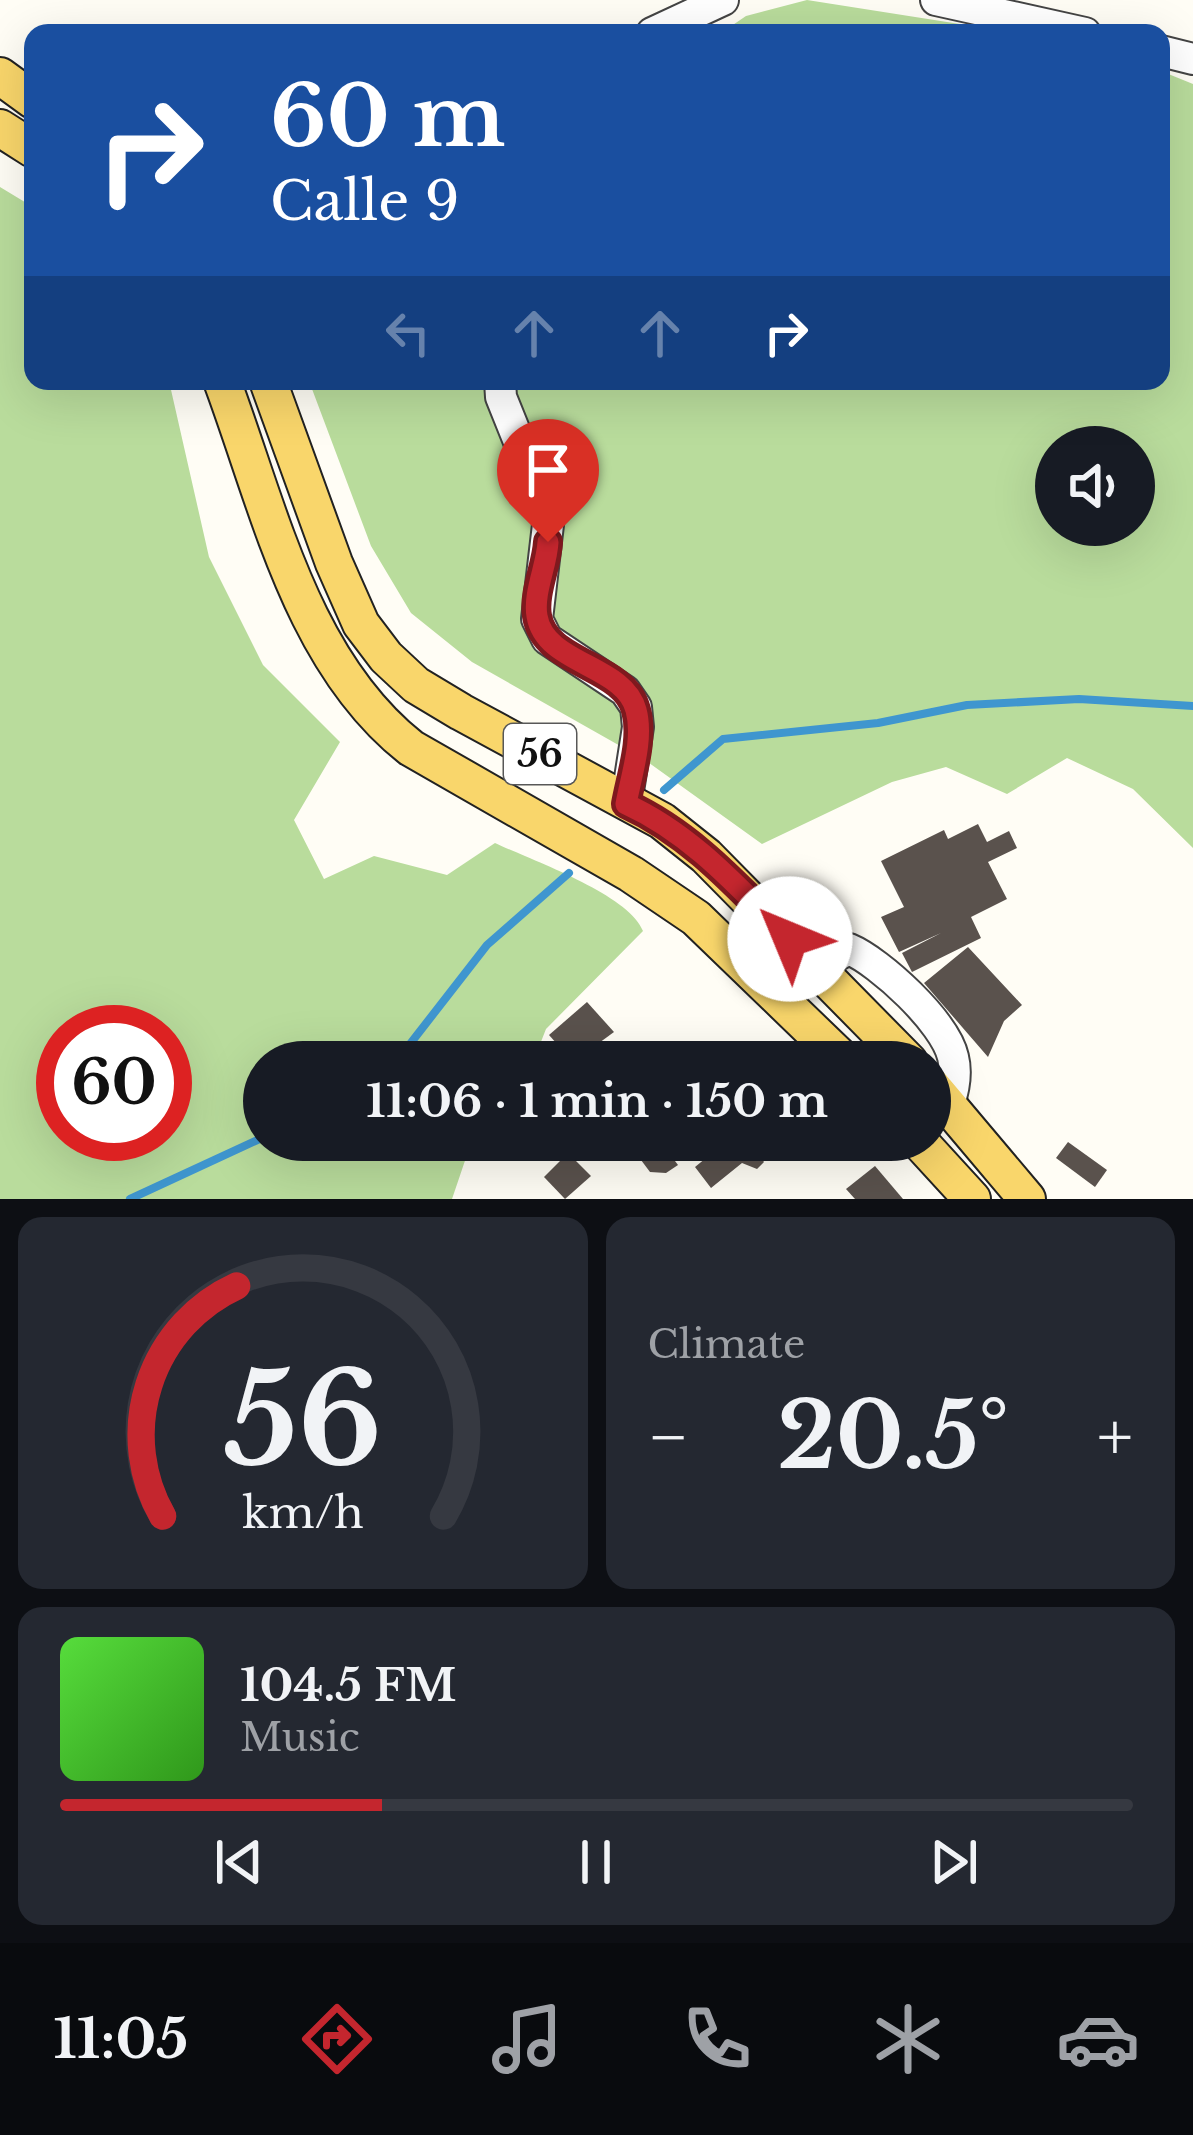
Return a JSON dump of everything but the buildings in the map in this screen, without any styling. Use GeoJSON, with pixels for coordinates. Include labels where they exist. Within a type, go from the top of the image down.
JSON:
{"type":"FeatureCollection","features":[{"type":"Feature","properties":{"kind":"main road","name":"56"},"geometry":{"type":"LineString","coordinates":[[225,390],[319,637],[348,687],[378,722],[410,748],[631,874],[695,918],[823,1041]]}},
{"type":"Feature","properties":{"kind":"main road","name":"56"},"geometry":{"type":"LineString","coordinates":[[271,390],[343,583],[361,624],[386,657],[416,685],[662,821],[706,856],[889,1041]]}},
{"type":"Feature","properties":{"kind":"main road"},"geometry":{"type":"LineString","coordinates":[[951,1108],[1027,1199]]}},
{"type":"Feature","properties":{"kind":"main road"},"geometry":{"type":"LineString","coordinates":[[937,1161],[972,1199]]}},
{"type":"Feature","properties":{"kind":"street"},"geometry":{"type":"LineString","coordinates":[[671,24],[723,0]]}},
{"type":"Feature","properties":{"kind":"street"},"geometry":{"type":"LineString","coordinates":[[936,0],[1044,24]]}},
{"type":"Feature","properties":{"kind":"street"},"geometry":{"type":"LineString","coordinates":[[501,390],[549,516],[537,619],[548,639],[625,691],[636,707],[638,728],[626,804]]}},
{"type":"Feature","properties":{"kind":"street"},"geometry":{"type":"LineString","coordinates":[[818,966],[849,949],[874,959],[947,1041]]}},
{"type":"Feature","properties":{"kind":"green space"},"geometry":{"type":"Polygon","coordinates":[[[807,0],[960,24],[734,24],[746,16],[807,0]]]}},
{"type":"Feature","properties":{"kind":"green space"},"geometry":{"type":"Polygon","coordinates":[[[1170,75],[1193,84],[1193,848],[1133,789],[1067,758],[1007,794],[946,767],[892,782],[762,844],[645,760],[472,662],[411,613],[371,546],[312,390],[1170,390],[1170,75]]]}},
{"type":"Feature","properties":{"kind":"green space"},"geometry":{"type":"Polygon","coordinates":[[[0,187],[24,202],[24,390],[171,390],[209,557],[263,665],[340,742],[294,820],[324,879],[374,856],[447,875],[495,843],[600,892],[619,904],[643,931],[546,1029],[541,1041],[243,1041],[243,1161],[465,1161],[452,1199],[0,1199],[0,187]]]}},
{"type":"Feature","properties":{"kind":"waterway"},"geometry":{"type":"LineString","coordinates":[[664,790],[723,739],[878,723],[967,705],[1079,699],[1193,706]]}},
{"type":"Feature","properties":{"kind":"waterway"},"geometry":{"type":"LineString","coordinates":[[412,1041],[487,945],[569,873]]}},
{"type":"Feature","properties":{"kind":"waterway"},"geometry":{"type":"LineString","coordinates":[[130,1199],[243,1147]]}},
{"type":"Feature","properties":{"kind":"route"},"geometry":{"type":"LineString","coordinates":[[548,542],[537,619],[548,639],[625,691],[636,707],[638,728],[626,804],[662,821],[706,856],[790,939]]}}]}
